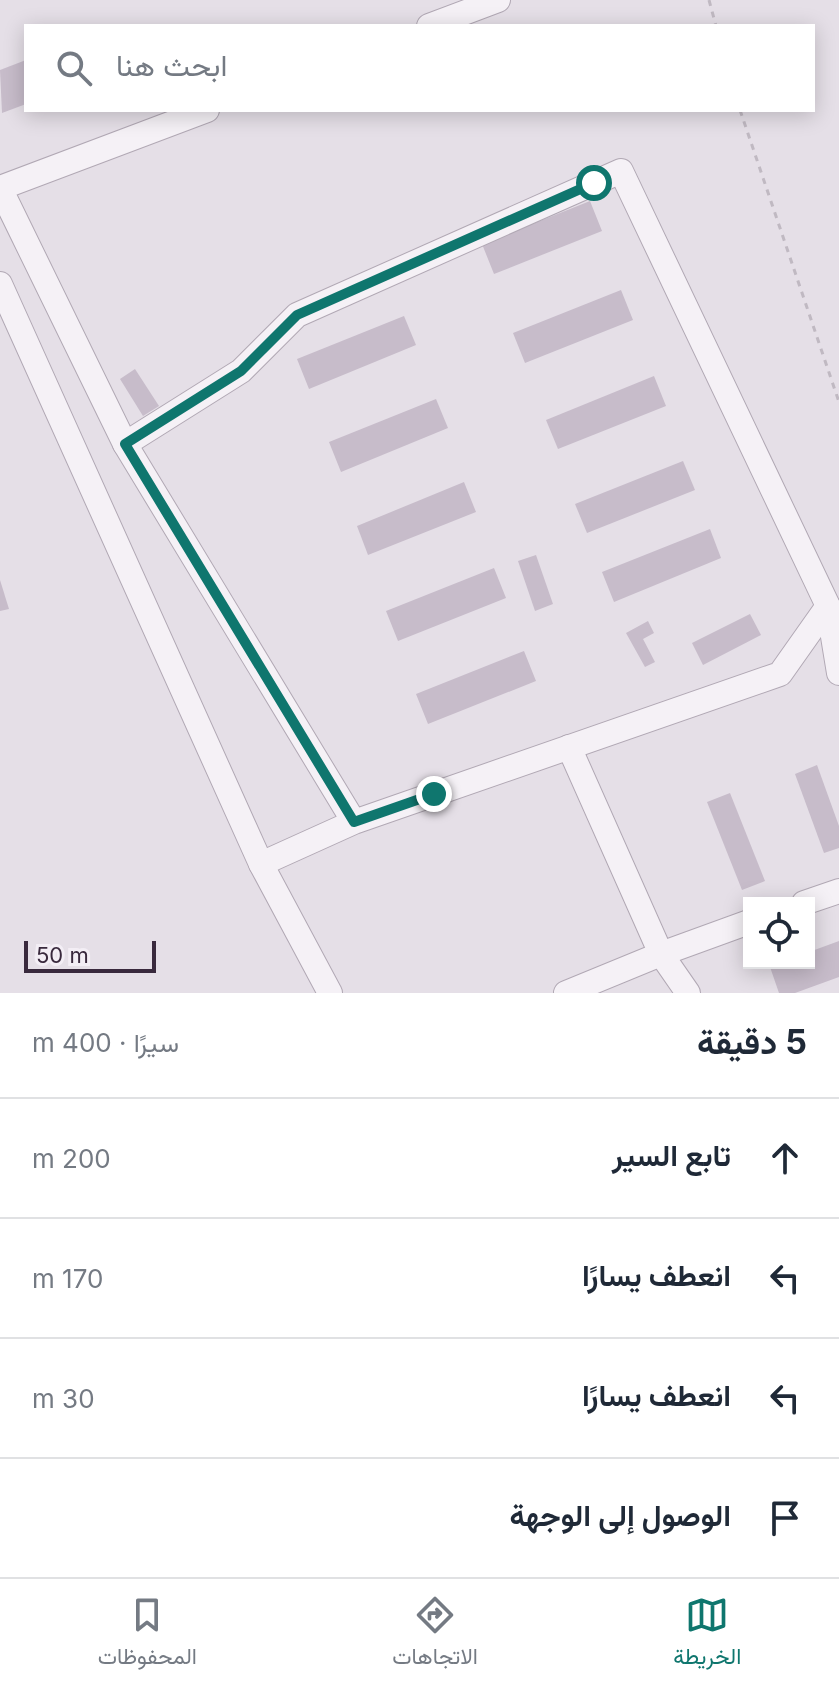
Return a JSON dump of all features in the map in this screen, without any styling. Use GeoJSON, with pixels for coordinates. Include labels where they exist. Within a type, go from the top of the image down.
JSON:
{"type":"FeatureCollection","features":[{"type":"Feature","properties":{"kind":"street"},"geometry":{"type":"LineString","coordinates":[[434,24],[498,0]]}},
{"type":"Feature","properties":{"kind":"street"},"geometry":{"type":"LineString","coordinates":[[202,112],[0,188],[125,444],[354,822]]}},
{"type":"Feature","properties":{"kind":"street"},"geometry":{"type":"LineString","coordinates":[[125,444],[241,371],[297,315],[621,171],[828,606],[839,673]]}},
{"type":"Feature","properties":{"kind":"street"},"geometry":{"type":"LineString","coordinates":[[0,284],[261,864],[330,993]]}},
{"type":"Feature","properties":{"kind":"street"},"geometry":{"type":"LineString","coordinates":[[261,864],[354,822],[780,674],[828,606]]}},
{"type":"Feature","properties":{"kind":"street"},"geometry":{"type":"LineString","coordinates":[[569,747],[661,954],[688,993]]}},
{"type":"Feature","properties":{"kind":"street"},"geometry":{"type":"LineString","coordinates":[[815,899],[839,891]]}},
{"type":"Feature","properties":{"kind":"street"},"geometry":{"type":"LineString","coordinates":[[566,993],[743,924]]}},
{"type":"Feature","properties":{"kind":"path"},"geometry":{"type":"LineString","coordinates":[[709,0],[715,24]]}},
{"type":"Feature","properties":{"kind":"path"},"geometry":{"type":"LineString","coordinates":[[740,112],[748,142],[839,402]]}},
{"type":"Feature","properties":{"kind":"building"},"geometry":{"type":"Polygon","coordinates":[[[24,61],[24,105],[2,113],[0,70],[24,61]]]}},
{"type":"Feature","properties":{"kind":"building"},"geometry":{"type":"Polygon","coordinates":[[[590,201],[602,231],[494,274],[482,244],[590,201]]]}},
{"type":"Feature","properties":{"kind":"building"},"geometry":{"type":"Polygon","coordinates":[[[621,290],[633,320],[525,363],[513,333],[621,290]]]}},
{"type":"Feature","properties":{"kind":"building"},"geometry":{"type":"Polygon","coordinates":[[[404,316],[416,345],[309,389],[297,359],[404,316]]]}},
{"type":"Feature","properties":{"kind":"building"},"geometry":{"type":"Polygon","coordinates":[[[135,369],[159,406],[143,416],[120,379],[135,369]]]}},
{"type":"Feature","properties":{"kind":"building"},"geometry":{"type":"Polygon","coordinates":[[[654,376],[666,406],[558,449],[546,420],[654,376]]]}},
{"type":"Feature","properties":{"kind":"building"},"geometry":{"type":"Polygon","coordinates":[[[436,399],[448,428],[341,472],[329,442],[436,399]]]}},
{"type":"Feature","properties":{"kind":"building"},"geometry":{"type":"Polygon","coordinates":[[[683,461],[695,490],[587,533],[575,504],[683,461]]]}},
{"type":"Feature","properties":{"kind":"building"},"geometry":{"type":"Polygon","coordinates":[[[464,482],[476,512],[368,555],[357,526],[464,482]]]}},
{"type":"Feature","properties":{"kind":"building"},"geometry":{"type":"Polygon","coordinates":[[[710,529],[721,558],[614,602],[602,572],[710,529]]]}},
{"type":"Feature","properties":{"kind":"building"},"geometry":{"type":"Polygon","coordinates":[[[536,555],[553,604],[535,611],[518,561],[536,555]]]}},
{"type":"Feature","properties":{"kind":"building"},"geometry":{"type":"Polygon","coordinates":[[[494,568],[506,598],[398,641],[386,611],[494,568]]]}},
{"type":"Feature","properties":{"kind":"building"},"geometry":{"type":"Polygon","coordinates":[[[0,580],[9,609],[0,611],[0,580]]]}},
{"type":"Feature","properties":{"kind":"building"},"geometry":{"type":"Polygon","coordinates":[[[750,614],[761,635],[703,665],[692,643],[750,614]]]}},
{"type":"Feature","properties":{"kind":"building"},"geometry":{"type":"Polygon","coordinates":[[[648,621],[654,633],[643,639],[655,662],[645,667],[626,633],[648,621]]]}},
{"type":"Feature","properties":{"kind":"building"},"geometry":{"type":"Polygon","coordinates":[[[524,651],[536,681],[428,724],[416,694],[524,651]]]}},
{"type":"Feature","properties":{"kind":"building"},"geometry":{"type":"Polygon","coordinates":[[[817,765],[839,826],[839,848],[824,853],[795,774],[817,765]]]}},
{"type":"Feature","properties":{"kind":"building"},"geometry":{"type":"Polygon","coordinates":[[[730,793],[765,881],[742,890],[707,802],[730,793]]]}},
{"type":"Feature","properties":{"kind":"building"},"geometry":{"type":"Polygon","coordinates":[[[839,941],[839,977],[795,993],[779,993],[771,969],[815,969],[815,950],[839,941]]]}},
{"type":"Feature","properties":{"kind":"route"},"geometry":{"type":"LineString","coordinates":[[434,794],[354,822],[125,444],[241,371],[297,315],[594,183]]}}]}
